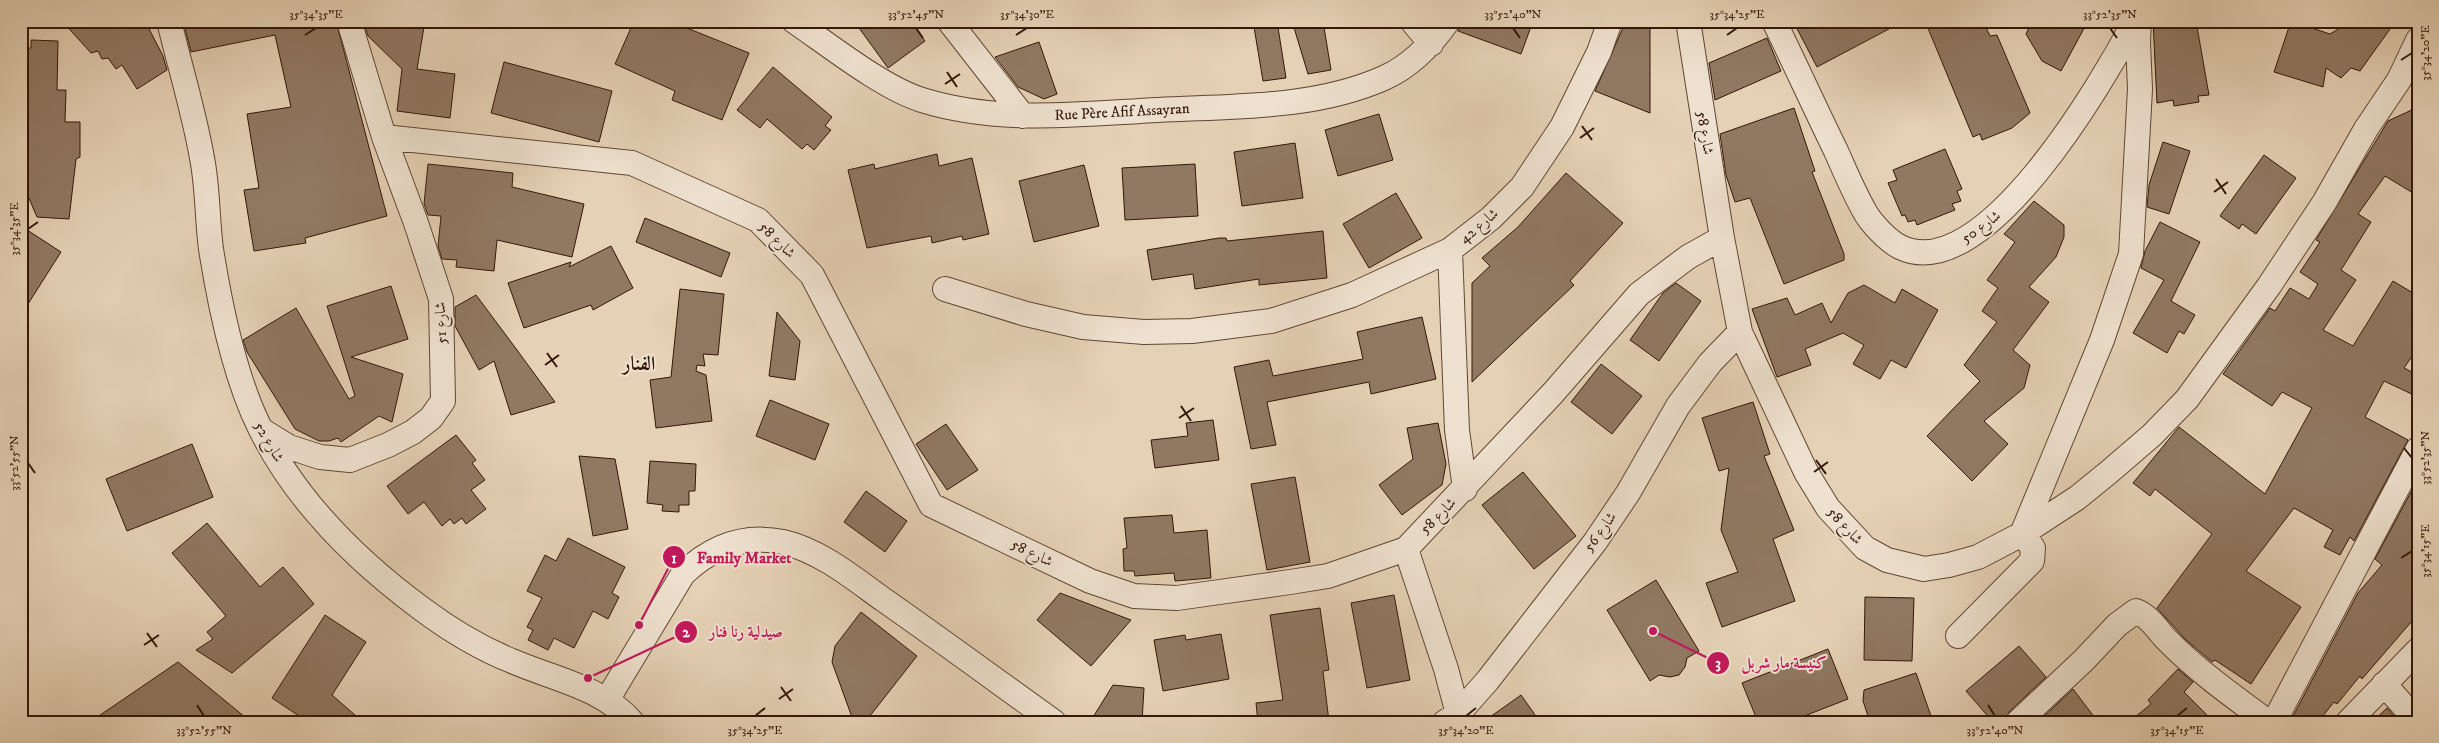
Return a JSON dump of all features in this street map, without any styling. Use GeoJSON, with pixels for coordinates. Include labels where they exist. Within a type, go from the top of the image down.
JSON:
{"type":"FeatureCollection","features":[{"type":"Feature","properties":{"kind":"street","name":"شارع 52"},"geometry":{"type":"LineString","coordinates":[[169,21],[203,159],[211,248],[233,352],[260,429],[290,478],[333,533],[387,583],[449,629],[511,661],[566,681],[607,700],[632,722]]}},
{"type":"Feature","properties":{"kind":"street","name":"شارع 51"},"geometry":{"type":"LineString","coordinates":[[260,429],[289,447],[320,457],[350,460],[388,445],[413,432],[431,418],[443,401],[441,299],[416,223],[384,137],[349,21]]}},
{"type":"Feature","properties":{"kind":"street","name":"Rue Père Afif Assayran"},"geometry":{"type":"LineString","coordinates":[[794,21],[879,79],[919,100],[954,109],[1023,116],[1294,103],[1356,88],[1386,78],[1431,44],[1448,21]]}},
{"type":"Feature","properties":{"kind":"street"},"geometry":{"type":"LineString","coordinates":[[949,21],[1023,116]]}},
{"type":"Feature","properties":{"kind":"street"},"geometry":{"type":"LineString","coordinates":[[1412,21],[1431,44]]}},
{"type":"Feature","properties":{"kind":"street","name":"شارع 42"},"geometry":{"type":"LineString","coordinates":[[1465,489],[1457,430],[1450,250],[1491,218],[1522,187],[1562,127],[1599,52],[1610,21]]}},
{"type":"Feature","properties":{"kind":"street","name":"شارع 50"},"geometry":{"type":"LineString","coordinates":[[1774,21],[1866,214],[1899,247],[1927,253],[1958,244],[2003,211],[2014,199],[2037,173],[2086,101],[2118,53],[2135,21]]}},
{"type":"Feature","properties":{"kind":"street"},"geometry":{"type":"LineString","coordinates":[[1958,636],[2032,561],[2033,548],[2022,534],[2102,340],[2131,254],[2140,89],[2139,21]]}},
{"type":"Feature","properties":{"kind":"street","name":"شارع 58"},"geometry":{"type":"LineString","coordinates":[[1689,27],[1722,238],[1740,332],[1806,472],[1828,508],[1865,548],[1887,560],[1924,569],[1949,565],[1978,557],[2022,534],[2077,498],[2109,472],[2152,435],[2187,399],[2253,309],[2318,211],[2366,129],[2399,80],[2418,40]]}},
{"type":"Feature","properties":{"kind":"street","name":"شارع 58"},"geometry":{"type":"LineString","coordinates":[[384,137],[632,164],[758,220],[812,276],[931,505],[1090,581],[1134,596],[1177,598],[1328,576],[1406,550],[1432,519],[1465,489],[1553,393],[1638,294],[1688,257],[1722,238]]}},
{"type":"Feature","properties":{"kind":"street"},"geometry":{"type":"LineString","coordinates":[[945,289],[1026,314],[1082,327],[1144,332],[1192,331],[1271,321],[1352,295],[1450,250]]}},
{"type":"Feature","properties":{"kind":"street","name":"شارع 56"},"geometry":{"type":"LineString","coordinates":[[1454,719],[1488,680],[1595,542],[1628,493],[1678,406],[1710,363],[1740,332]]}},
{"type":"Feature","properties":{"kind":"street"},"geometry":{"type":"LineString","coordinates":[[2274,722],[2418,448]]}},
{"type":"Feature","properties":{"kind":"street"},"geometry":{"type":"LineString","coordinates":[[607,700],[683,574],[698,560],[714,550],[735,542],[762,540],[783,543],[802,549],[841,569],[1054,722]]}},
{"type":"Feature","properties":{"kind":"street"},"geometry":{"type":"LineString","coordinates":[[1406,550],[1446,669],[1454,719]]}},
{"type":"Feature","properties":{"kind":"street"},"geometry":{"type":"LineString","coordinates":[[2018,722],[2084,660],[2117,625],[2136,611],[2145,617],[2216,684],[2268,722]]}},
{"type":"Feature","properties":{"kind":"street"},"geometry":{"type":"LineString","coordinates":[[2348,722],[2418,650]]}},
{"type":"Feature","properties":{"kind":"street"},"geometry":{"type":"LineString","coordinates":[[2384,684],[2418,722]]}},
{"type":"Feature","properties":{"kind":"building"},"geometry":{"type":"Polygon","coordinates":[[[62,21],[145,21],[163,56],[167,70],[137,89],[122,65],[116,69],[108,58],[102,59],[98,51],[91,53],[62,21]]]}},
{"type":"Feature","properties":{"kind":"building"},"geometry":{"type":"Polygon","coordinates":[[[183,21],[336,21],[387,216],[305,238],[306,243],[254,251],[244,190],[259,188],[247,114],[291,107],[275,35],[191,52],[183,21]]]}},
{"type":"Feature","properties":{"kind":"building"},"geometry":{"type":"Polygon","coordinates":[[[363,21],[425,21],[417,69],[455,74],[450,118],[397,111],[402,69],[368,36],[363,21]]]}},
{"type":"Feature","properties":{"kind":"building"},"geometry":{"type":"Polygon","coordinates":[[[634,21],[677,21],[688,26],[687,28],[749,53],[722,120],[672,100],[675,91],[615,64],[634,21]]]}},
{"type":"Feature","properties":{"kind":"building"},"geometry":{"type":"Polygon","coordinates":[[[854,21],[910,21],[925,41],[888,68],[854,21]]]}},
{"type":"Feature","properties":{"kind":"building"},"geometry":{"type":"Polygon","coordinates":[[[1253,21],[1277,21],[1286,78],[1263,81],[1253,21]]]}},
{"type":"Feature","properties":{"kind":"building"},"geometry":{"type":"Polygon","coordinates":[[[1292,21],[1323,21],[1331,70],[1308,74],[1292,21]]]}},
{"type":"Feature","properties":{"kind":"building"},"geometry":{"type":"Polygon","coordinates":[[[1462,21],[1533,21],[1521,54],[1458,31],[1462,21]]]}},
{"type":"Feature","properties":{"kind":"building"},"geometry":{"type":"Polygon","coordinates":[[[1626,21],[1650,21],[1650,113],[1595,91],[1626,21]]]}},
{"type":"Feature","properties":{"kind":"building"},"geometry":{"type":"Polygon","coordinates":[[[1793,21],[1904,21],[1817,67],[1793,21]]]}},
{"type":"Feature","properties":{"kind":"building"},"geometry":{"type":"Polygon","coordinates":[[[1925,21],[1983,21],[1990,36],[1997,35],[2030,113],[2012,128],[1982,140],[1980,134],[1973,137],[1925,21]]]}},
{"type":"Feature","properties":{"kind":"building"},"geometry":{"type":"Polygon","coordinates":[[[2032,21],[2088,21],[2061,71],[2042,61],[2026,34],[2032,21]]]}},
{"type":"Feature","properties":{"kind":"building"},"geometry":{"type":"Polygon","coordinates":[[[2153,21],[2196,21],[2209,95],[2198,96],[2199,102],[2174,106],[2173,100],[2157,103],[2153,21]]]}},
{"type":"Feature","properties":{"kind":"building"},"geometry":{"type":"Polygon","coordinates":[[[2291,21],[2330,34],[2350,22],[2395,22],[2360,71],[2351,68],[2341,78],[2326,68],[2323,87],[2274,72],[2291,21]]]}},
{"type":"Feature","properties":{"kind":"building"},"geometry":{"type":"Polygon","coordinates":[[[1767,38],[1781,71],[1715,100],[1709,63],[1767,38]]]}},
{"type":"Feature","properties":{"kind":"building"},"geometry":{"type":"Polygon","coordinates":[[[31,40],[58,41],[57,90],[66,90],[65,122],[80,122],[80,157],[76,159],[69,219],[37,217],[28,196],[21,191],[21,48],[31,48],[31,40]]]}},
{"type":"Feature","properties":{"kind":"building"},"geometry":{"type":"Polygon","coordinates":[[[1039,42],[1057,94],[1044,99],[1018,87],[995,57],[1039,42]]]}},
{"type":"Feature","properties":{"kind":"building"},"geometry":{"type":"Polygon","coordinates":[[[504,62],[612,91],[599,142],[491,113],[504,62]]]}},
{"type":"Feature","properties":{"kind":"building"},"geometry":{"type":"Polygon","coordinates":[[[773,67],[832,117],[825,126],[831,130],[814,150],[807,144],[802,149],[767,119],[760,128],[737,110],[773,67]]]}},
{"type":"Feature","properties":{"kind":"building"},"geometry":{"type":"Polygon","coordinates":[[[2418,107],[2418,196],[2385,176],[2358,214],[2371,222],[2341,270],[2356,280],[2323,330],[2353,346],[2393,281],[2418,296],[2418,347],[2404,368],[2418,375],[2418,397],[2384,381],[2365,417],[2408,440],[2354,541],[2350,537],[2340,555],[2324,547],[2333,530],[2294,508],[2246,571],[2301,607],[2251,684],[2215,660],[2212,662],[2185,639],[2157,608],[2212,534],[2155,489],[2150,496],[2133,483],[2179,427],[2265,494],[2312,408],[2282,392],[2272,406],[2223,374],[2270,308],[2275,311],[2290,288],[2309,299],[2318,284],[2300,272],[2320,242],[2316,240],[2388,121],[2418,107]]]}},
{"type":"Feature","properties":{"kind":"building"},"geometry":{"type":"Polygon","coordinates":[[[1794,108],[1815,171],[1812,172],[1844,254],[1844,260],[1784,284],[1750,198],[1735,202],[1726,175],[1720,134],[1794,108]]]}},
{"type":"Feature","properties":{"kind":"building"},"geometry":{"type":"Polygon","coordinates":[[[1379,114],[1393,160],[1338,176],[1325,130],[1379,114]]]}},
{"type":"Feature","properties":{"kind":"building"},"geometry":{"type":"Polygon","coordinates":[[[2163,142],[2190,151],[2169,214],[2147,207],[2149,185],[2163,142]]]}},
{"type":"Feature","properties":{"kind":"building"},"geometry":{"type":"Polygon","coordinates":[[[1295,143],[1303,198],[1242,206],[1234,152],[1295,143]]]}},
{"type":"Feature","properties":{"kind":"building"},"geometry":{"type":"Polygon","coordinates":[[[1945,149],[1962,189],[1957,191],[1961,201],[1952,204],[1955,210],[1917,225],[1915,220],[1908,222],[1905,215],[1902,216],[1888,183],[1897,180],[1893,170],[1945,149]]]}},
{"type":"Feature","properties":{"kind":"building"},"geometry":{"type":"Polygon","coordinates":[[[937,154],[939,166],[972,158],[989,234],[963,240],[962,236],[932,243],[931,236],[867,248],[848,170],[874,164],[875,169],[937,154]]]}},
{"type":"Feature","properties":{"kind":"building"},"geometry":{"type":"Polygon","coordinates":[[[2264,155],[2296,178],[2256,234],[2242,224],[2239,229],[2220,216],[2264,155]]]}},
{"type":"Feature","properties":{"kind":"building"},"geometry":{"type":"Polygon","coordinates":[[[428,164],[513,173],[512,187],[584,204],[572,257],[497,240],[494,271],[456,267],[457,260],[442,259],[438,246],[441,216],[428,215],[424,204],[428,164]]]}},
{"type":"Feature","properties":{"kind":"building"},"geometry":{"type":"Polygon","coordinates":[[[1195,164],[1198,216],[1125,220],[1122,168],[1195,164]]]}},
{"type":"Feature","properties":{"kind":"building"},"geometry":{"type":"Polygon","coordinates":[[[1084,165],[1099,226],[1034,242],[1019,181],[1084,165]]]}},
{"type":"Feature","properties":{"kind":"building"},"geometry":{"type":"Polygon","coordinates":[[[1566,173],[1623,223],[1570,281],[1574,285],[1472,382],[1472,283],[1490,266],[1482,258],[1518,227],[1566,173]]]}},
{"type":"Feature","properties":{"kind":"building"},"geometry":{"type":"Polygon","coordinates":[[[1396,193],[1422,238],[1369,268],[1343,224],[1396,193]]]}},
{"type":"Feature","properties":{"kind":"building"},"geometry":{"type":"Polygon","coordinates":[[[2034,201],[2064,225],[2064,237],[2056,257],[2029,287],[2049,302],[2013,350],[2030,365],[2024,388],[1984,421],[2008,444],[1972,481],[1927,436],[1980,381],[1964,365],[1997,322],[1982,311],[1998,288],[1987,280],[2015,242],[2004,234],[2034,201]]]}},
{"type":"Feature","properties":{"kind":"building"},"geometry":{"type":"Polygon","coordinates":[[[645,218],[730,253],[721,277],[636,242],[645,218]]]}},
{"type":"Feature","properties":{"kind":"building"},"geometry":{"type":"Polygon","coordinates":[[[2160,222],[2200,242],[2171,301],[2195,315],[2184,334],[2179,331],[2167,353],[2133,333],[2164,280],[2141,268],[2145,251],[2160,222]]]}},
{"type":"Feature","properties":{"kind":"building"},"geometry":{"type":"Polygon","coordinates":[[[21,226],[61,252],[21,315],[21,226]]]}},
{"type":"Feature","properties":{"kind":"building"},"geometry":{"type":"Polygon","coordinates":[[[1323,231],[1327,278],[1259,285],[1259,279],[1195,289],[1193,274],[1152,280],[1147,250],[1219,238],[1226,238],[1227,241],[1323,231]]]}},
{"type":"Feature","properties":{"kind":"building"},"geometry":{"type":"Polygon","coordinates":[[[611,246],[633,288],[593,310],[591,305],[524,328],[508,283],[571,262],[569,267],[611,246]]]}},
{"type":"Feature","properties":{"kind":"building"},"geometry":{"type":"Polygon","coordinates":[[[1676,283],[1701,301],[1659,361],[1630,340],[1663,293],[1676,283]]]}},
{"type":"Feature","properties":{"kind":"building"},"geometry":{"type":"Polygon","coordinates":[[[1864,285],[1895,303],[1902,289],[1938,310],[1906,368],[1891,360],[1880,379],[1853,364],[1864,345],[1843,333],[1805,349],[1811,365],[1777,377],[1752,309],[1787,298],[1795,315],[1822,303],[1831,323],[1848,293],[1864,285]]]}},
{"type":"Feature","properties":{"kind":"building"},"geometry":{"type":"Polygon","coordinates":[[[391,286],[408,339],[351,357],[403,374],[392,422],[379,416],[341,442],[338,438],[329,441],[319,441],[295,429],[247,352],[243,340],[296,308],[349,399],[355,396],[327,306],[391,286]]]}},
{"type":"Feature","properties":{"kind":"building"},"geometry":{"type":"Polygon","coordinates":[[[680,289],[724,294],[718,355],[703,354],[705,366],[697,365],[696,371],[706,375],[712,421],[656,428],[650,380],[671,377],[680,289]]]}},
{"type":"Feature","properties":{"kind":"building"},"geometry":{"type":"Polygon","coordinates":[[[476,295],[555,402],[511,415],[494,361],[479,370],[455,326],[455,307],[476,295]]]}},
{"type":"Feature","properties":{"kind":"building"},"geometry":{"type":"Polygon","coordinates":[[[777,312],[800,341],[795,380],[769,376],[777,312]]]}},
{"type":"Feature","properties":{"kind":"building"},"geometry":{"type":"Polygon","coordinates":[[[1422,317],[1436,379],[1371,394],[1369,382],[1267,402],[1276,445],[1251,449],[1234,367],[1269,360],[1273,376],[1363,359],[1357,332],[1422,317]]]}},
{"type":"Feature","properties":{"kind":"building"},"geometry":{"type":"Polygon","coordinates":[[[1601,364],[1642,396],[1612,434],[1571,402],[1601,364]]]}},
{"type":"Feature","properties":{"kind":"building"},"geometry":{"type":"Polygon","coordinates":[[[770,400],[829,424],[815,460],[756,436],[770,400]]]}},
{"type":"Feature","properties":{"kind":"building"},"geometry":{"type":"Polygon","coordinates":[[[1753,402],[1770,454],[1764,456],[1794,530],[1773,539],[1795,601],[1722,627],[1706,583],[1738,572],[1721,530],[1729,468],[1719,471],[1702,418],[1753,402]]]}},
{"type":"Feature","properties":{"kind":"building"},"geometry":{"type":"Polygon","coordinates":[[[1213,420],[1219,460],[1155,468],[1151,440],[1188,436],[1186,423],[1213,420]]]}},
{"type":"Feature","properties":{"kind":"building"},"geometry":{"type":"Polygon","coordinates":[[[1438,423],[1446,464],[1442,485],[1402,515],[1379,485],[1413,459],[1407,428],[1438,423]]]}},
{"type":"Feature","properties":{"kind":"building"},"geometry":{"type":"Polygon","coordinates":[[[946,424],[978,470],[947,490],[916,444],[946,424]]]}},
{"type":"Feature","properties":{"kind":"building"},"geometry":{"type":"Polygon","coordinates":[[[456,435],[476,460],[472,463],[485,480],[471,490],[486,509],[466,524],[462,518],[454,524],[450,519],[442,526],[424,502],[408,514],[387,486],[456,435]]]}},
{"type":"Feature","properties":{"kind":"building"},"geometry":{"type":"Polygon","coordinates":[[[192,444],[213,497],[127,531],[106,479],[192,444]]]}},
{"type":"Feature","properties":{"kind":"building"},"geometry":{"type":"Polygon","coordinates":[[[579,456],[615,459],[628,529],[593,536],[579,456]]]}},
{"type":"Feature","properties":{"kind":"building"},"geometry":{"type":"Polygon","coordinates":[[[650,461],[696,464],[695,491],[689,491],[689,505],[679,505],[679,512],[662,511],[663,505],[647,503],[650,461]]]}},
{"type":"Feature","properties":{"kind":"building"},"geometry":{"type":"Polygon","coordinates":[[[1523,472],[1576,536],[1534,569],[1482,505],[1523,472]]]}},
{"type":"Feature","properties":{"kind":"building"},"geometry":{"type":"Polygon","coordinates":[[[1295,477],[1310,562],[1267,570],[1251,484],[1295,477]]]}},
{"type":"Feature","properties":{"kind":"building"},"geometry":{"type":"Polygon","coordinates":[[[2418,479],[2418,614],[2362,679],[2360,676],[2337,704],[2334,702],[2318,722],[2290,722],[2358,593],[2382,565],[2375,559],[2418,479]]]}},
{"type":"Feature","properties":{"kind":"building"},"geometry":{"type":"Polygon","coordinates":[[[866,491],[907,521],[885,552],[844,522],[866,491]]]}},
{"type":"Feature","properties":{"kind":"building"},"geometry":{"type":"Polygon","coordinates":[[[1172,515],[1174,533],[1207,530],[1211,578],[1175,581],[1174,573],[1135,576],[1134,571],[1124,571],[1123,549],[1127,548],[1124,518],[1172,515]]]}},
{"type":"Feature","properties":{"kind":"building"},"geometry":{"type":"Polygon","coordinates":[[[207,523],[260,587],[283,567],[314,604],[232,673],[196,650],[213,639],[207,632],[226,616],[172,553],[207,523]]]}},
{"type":"Feature","properties":{"kind":"building"},"geometry":{"type":"Polygon","coordinates":[[[568,538],[625,567],[612,593],[619,597],[608,619],[593,611],[574,648],[554,638],[548,650],[528,640],[533,630],[527,627],[542,598],[527,591],[545,555],[556,561],[568,538]]]}},
{"type":"Feature","properties":{"kind":"building"},"geometry":{"type":"Polygon","coordinates":[[[1656,580],[1699,651],[1687,658],[1685,667],[1679,675],[1670,677],[1659,675],[1650,681],[1607,610],[1656,580]]]}},
{"type":"Feature","properties":{"kind":"building"},"geometry":{"type":"Polygon","coordinates":[[[1060,593],[1131,620],[1091,666],[1037,620],[1060,593]]]}},
{"type":"Feature","properties":{"kind":"building"},"geometry":{"type":"Polygon","coordinates":[[[1394,595],[1410,680],[1367,688],[1351,603],[1394,595]]]}},
{"type":"Feature","properties":{"kind":"building"},"geometry":{"type":"Polygon","coordinates":[[[1865,597],[1914,598],[1912,661],[1864,660],[1865,597]]]}},
{"type":"Feature","properties":{"kind":"building"},"geometry":{"type":"Polygon","coordinates":[[[1320,608],[1329,670],[1323,671],[1329,722],[1258,722],[1256,703],[1283,700],[1270,615],[1320,608]]]}},
{"type":"Feature","properties":{"kind":"building"},"geometry":{"type":"Polygon","coordinates":[[[861,612],[917,656],[866,721],[853,720],[832,662],[835,646],[861,612]]]}},
{"type":"Feature","properties":{"kind":"building"},"geometry":{"type":"Polygon","coordinates":[[[325,615],[366,642],[332,695],[363,722],[308,722],[272,698],[325,615]]]}},
{"type":"Feature","properties":{"kind":"building"},"geometry":{"type":"Polygon","coordinates":[[[1221,634],[1229,679],[1163,691],[1154,640],[1185,635],[1186,640],[1221,634]]]}},
{"type":"Feature","properties":{"kind":"building"},"geometry":{"type":"Polygon","coordinates":[[[2019,646],[2046,677],[2009,712],[2005,722],[1993,722],[1966,691],[2019,646]]]}},
{"type":"Feature","properties":{"kind":"building"},"geometry":{"type":"Polygon","coordinates":[[[1828,649],[1848,699],[1789,722],[1758,722],[1742,683],[1828,649]]]}},
{"type":"Feature","properties":{"kind":"building"},"geometry":{"type":"Polygon","coordinates":[[[178,662],[251,722],[90,722],[178,662]]]}},
{"type":"Feature","properties":{"kind":"building"},"geometry":{"type":"Polygon","coordinates":[[[2178,669],[2193,682],[2184,692],[2214,722],[2129,722],[2151,704],[2148,700],[2178,669]]]}},
{"type":"Feature","properties":{"kind":"building"},"geometry":{"type":"Polygon","coordinates":[[[1916,673],[1933,722],[1870,722],[1863,701],[1864,690],[1916,673]]]}},
{"type":"Feature","properties":{"kind":"building"},"geometry":{"type":"Polygon","coordinates":[[[1113,685],[1144,688],[1142,722],[1090,722],[1113,685]]]}},
{"type":"Feature","properties":{"kind":"building"},"geometry":{"type":"Polygon","coordinates":[[[2073,689],[2098,722],[2038,722],[2073,689]]]}},
{"type":"Feature","properties":{"kind":"building"},"geometry":{"type":"Polygon","coordinates":[[[1521,695],[1540,722],[1483,722],[1521,695]]]}},
{"type":"Feature","properties":{"kind":"building"},"geometry":{"type":"Polygon","coordinates":[[[2387,708],[2399,722],[2372,722],[2387,708]]]}},
{"type":"Feature","properties":{"kind":"place","name":"Family Market"},"geometry":{"type":"Point","coordinates":[639,625]}},
{"type":"Feature","properties":{"kind":"place","name":"كنيسة مار شربل"},"geometry":{"type":"Point","coordinates":[1653,631]}},
{"type":"Feature","properties":{"kind":"place","name":"صيدلية رنا فنار"},"geometry":{"type":"Point","coordinates":[588,678]}},
{"type":"Feature","properties":{"kind":"district","name":"الفنار"},"geometry":{"type":"Point","coordinates":[639,364]}}]}
